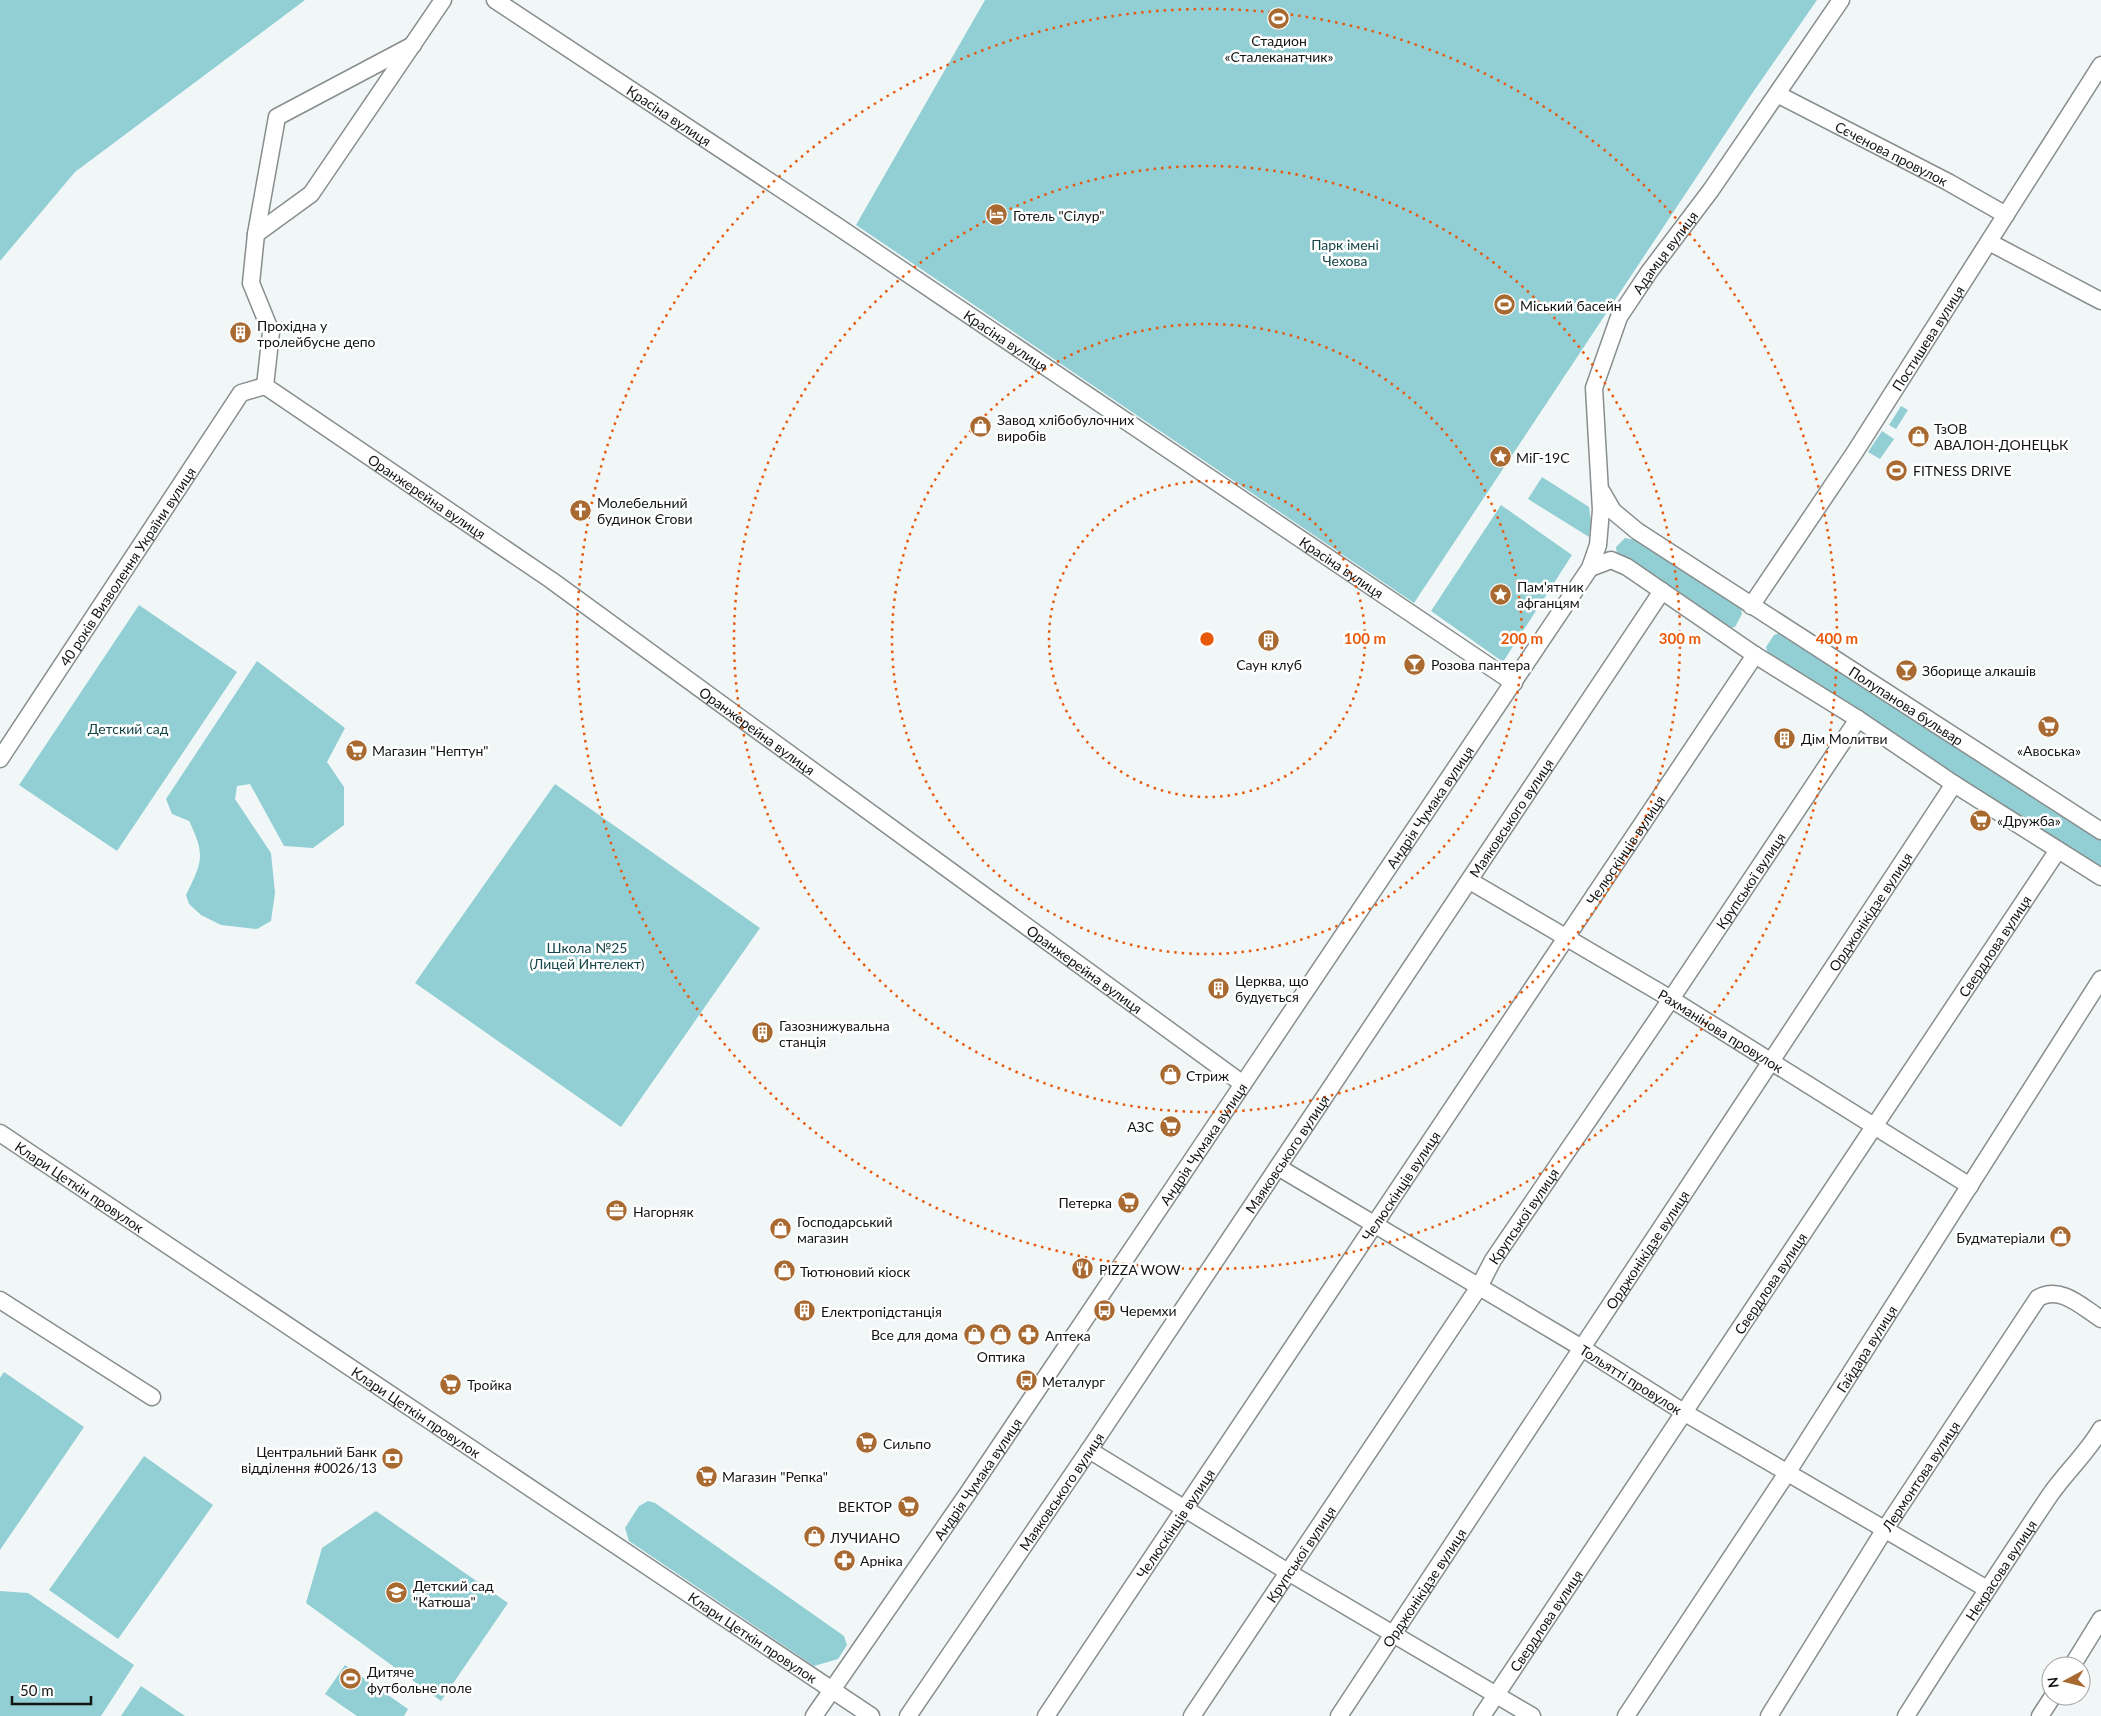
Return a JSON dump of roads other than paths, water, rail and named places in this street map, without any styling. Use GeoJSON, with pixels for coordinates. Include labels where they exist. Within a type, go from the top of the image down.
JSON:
{"type":"FeatureCollection","features":[{"type":"Feature","properties":{"kind":"street"},"geometry":{"type":"LineString","coordinates":[[256,234],[311,194],[443,0]]}},
{"type":"Feature","properties":{"kind":"street","name":"Красіна вулиця"},"geometry":{"type":"LineString","coordinates":[[495,0],[842,229],[1514,683]]}},
{"type":"Feature","properties":{"kind":"street","name":"Адамця вулиця"},"geometry":{"type":"LineString","coordinates":[[1590,568],[1598,546],[1601,510],[1598,485],[1594,388],[1619,317],[1649,272],[1711,190],[1841,0]]}},
{"type":"Feature","properties":{"kind":"street"},"geometry":{"type":"LineString","coordinates":[[265,386],[271,332],[251,283],[256,234],[277,117],[413,45]]}},
{"type":"Feature","properties":{"kind":"street","name":"Постишева вулиця"},"geometry":{"type":"LineString","coordinates":[[1751,606],[1855,452],[2101,65]]}},
{"type":"Feature","properties":{"kind":"street","name":"Сєченова провулок"},"geometry":{"type":"LineString","coordinates":[[1777,94],[1948,182],[2006,215]]}},
{"type":"Feature","properties":{"kind":"street"},"geometry":{"type":"LineString","coordinates":[[1989,242],[2101,301]]}},
{"type":"Feature","properties":{"kind":"street","name":"40 років Визволення України вулиця"},"geometry":{"type":"LineString","coordinates":[[0,759],[241,393],[265,386]]}},
{"type":"Feature","properties":{"kind":"street","name":"Оранжерейна вулиця"},"geometry":{"type":"LineString","coordinates":[[265,386],[551,580],[1243,1084]]}},
{"type":"Feature","properties":{"kind":"street","name":"Полупанова бульвар"},"geometry":{"type":"LineString","coordinates":[[1598,485],[1613,511],[1637,531],[2101,831]]}},
{"type":"Feature","properties":{"kind":"street"},"geometry":{"type":"LineString","coordinates":[[1598,546],[1607,533],[1622,528],[1637,531]]}},
{"type":"Feature","properties":{"kind":"street"},"geometry":{"type":"LineString","coordinates":[[1590,568],[1611,560],[1662,591],[1755,656],[1858,719],[1954,784],[2101,877]]}},
{"type":"Feature","properties":{"kind":"street","name":"Андрія Чумака вулиця"},"geometry":{"type":"LineString","coordinates":[[814,1716],[1590,568]]}},
{"type":"Feature","properties":{"kind":"street","name":"Маяковського вулиця"},"geometry":{"type":"LineString","coordinates":[[908,1716],[1089,1450],[1662,591]]}},
{"type":"Feature","properties":{"kind":"street","name":"Челюскінців вулиця"},"geometry":{"type":"LineString","coordinates":[[1046,1716],[1569,937],[1755,656]]}},
{"type":"Feature","properties":{"kind":"street","name":"Крупської вулиця"},"geometry":{"type":"LineString","coordinates":[[1192,1716],[1479,1287],[1493,1260],[1671,999],[1858,719]]}},
{"type":"Feature","properties":{"kind":"street","name":"Орджонікідзе вулиця"},"geometry":{"type":"LineString","coordinates":[[1339,1716],[1954,784]]}},
{"type":"Feature","properties":{"kind":"street","name":"Свердлова вулиця"},"geometry":{"type":"LineString","coordinates":[[1482,1716],[2058,850]]}},
{"type":"Feature","properties":{"kind":"street","name":"Рахманінова провулок"},"geometry":{"type":"LineString","coordinates":[[1470,881],[1569,937],[1671,999],[1970,1186]]}},
{"type":"Feature","properties":{"kind":"street","name":"Гайдара вулиця"},"geometry":{"type":"LineString","coordinates":[[1626,1716],[1787,1473],[2101,979]]}},
{"type":"Feature","properties":{"kind":"street","name":"Клари Цеткін провулок"},"geometry":{"type":"LineString","coordinates":[[0,1133],[871,1716]]}},
{"type":"Feature","properties":{"kind":"street","name":"Тольятті провулок"},"geometry":{"type":"LineString","coordinates":[[1278,1167],[1582,1348],[1684,1413],[1987,1589]]}},
{"type":"Feature","properties":{"kind":"street","name":"Лермонтова вулиця"},"geometry":{"type":"LineString","coordinates":[[1769,1716],[1885,1529],[2038,1298],[2047,1293],[2058,1294],[2101,1319]]}},
{"type":"Feature","properties":{"kind":"street"},"geometry":{"type":"LineString","coordinates":[[0,1300],[152,1397]]}},
{"type":"Feature","properties":{"kind":"street","name":"Некрасова вулиця"},"geometry":{"type":"LineString","coordinates":[[1906,1716],[1987,1589],[2060,1480],[2095,1454],[2101,1429]]}},
{"type":"Feature","properties":{"kind":"street"},"geometry":{"type":"LineString","coordinates":[[1089,1450],[1392,1635],[1532,1716]]}},
{"type":"Feature","properties":{"kind":"street"},"geometry":{"type":"LineString","coordinates":[[2078,1656],[2101,1619]]}},
{"type":"Feature","properties":{"kind":"place","name":"Стадион «Сталеканатчик»"},"geometry":{"type":"Point","coordinates":[1279,18]}},
{"type":"Feature","properties":{"kind":"place","name":"Готель \"Сілур\""},"geometry":{"type":"Point","coordinates":[997,215]}},
{"type":"Feature","properties":{"kind":"place","name":"Міський басейн"},"geometry":{"type":"Point","coordinates":[1504,305]}},
{"type":"Feature","properties":{"kind":"place","name":"Прохідна у тролейбусне депо"},"geometry":{"type":"Point","coordinates":[241,333]}},
{"type":"Feature","properties":{"kind":"place","name":"Завод хлібобулочних виробів"},"geometry":{"type":"Point","coordinates":[981,427]}},
{"type":"Feature","properties":{"kind":"place","name":"ТзОВ АВАЛОН-ДОНЕЦЬК"},"geometry":{"type":"Point","coordinates":[1918,436]}},
{"type":"Feature","properties":{"kind":"place","name":"МіГ-19С"},"geometry":{"type":"Point","coordinates":[1500,457]}},
{"type":"Feature","properties":{"kind":"place","name":"FITNESS DRIVE"},"geometry":{"type":"Point","coordinates":[1897,470]}},
{"type":"Feature","properties":{"kind":"place","name":"Молебельний будинок Єгови"},"geometry":{"type":"Point","coordinates":[581,510]}},
{"type":"Feature","properties":{"kind":"place","name":"Пам'ятник афганцям"},"geometry":{"type":"Point","coordinates":[1501,594]}},
{"type":"Feature","properties":{"kind":"place","name":"Саун клуб"},"geometry":{"type":"Point","coordinates":[1269,641]}},
{"type":"Feature","properties":{"kind":"place","name":"Розова пантера"},"geometry":{"type":"Point","coordinates":[1415,664]}},
{"type":"Feature","properties":{"kind":"place","name":"Зборище алкашів"},"geometry":{"type":"Point","coordinates":[1906,670]}},
{"type":"Feature","properties":{"kind":"place","name":"«Авоська»"},"geometry":{"type":"Point","coordinates":[2049,727]}},
{"type":"Feature","properties":{"kind":"place","name":"Дім Молитви"},"geometry":{"type":"Point","coordinates":[1785,738]}},
{"type":"Feature","properties":{"kind":"place","name":"Магазин \"Нептун\""},"geometry":{"type":"Point","coordinates":[356,750]}},
{"type":"Feature","properties":{"kind":"place","name":"«Дружба»"},"geometry":{"type":"Point","coordinates":[1981,820]}},
{"type":"Feature","properties":{"kind":"place","name":"Церква, що будується"},"geometry":{"type":"Point","coordinates":[1219,988]}},
{"type":"Feature","properties":{"kind":"place","name":"Газознижувальна станція"},"geometry":{"type":"Point","coordinates":[763,1033]}},
{"type":"Feature","properties":{"kind":"place","name":"Стриж"},"geometry":{"type":"Point","coordinates":[1170,1075]}},
{"type":"Feature","properties":{"kind":"place","name":"АЗС"},"geometry":{"type":"Point","coordinates":[1170,1126]}},
{"type":"Feature","properties":{"kind":"place","name":"Петерка"},"geometry":{"type":"Point","coordinates":[1128,1202]}},
{"type":"Feature","properties":{"kind":"place","name":"Нагорняк"},"geometry":{"type":"Point","coordinates":[617,1211]}},
{"type":"Feature","properties":{"kind":"place","name":"Господарський магазин"},"geometry":{"type":"Point","coordinates":[781,1229]}},
{"type":"Feature","properties":{"kind":"place","name":"Будматеріали"},"geometry":{"type":"Point","coordinates":[2061,1237]}},
{"type":"Feature","properties":{"kind":"place","name":"PIZZA WOW"},"geometry":{"type":"Point","coordinates":[1083,1269]}},
{"type":"Feature","properties":{"kind":"place","name":"Тютюновий кіоск"},"geometry":{"type":"Point","coordinates":[784,1271]}},
{"type":"Feature","properties":{"kind":"place","name":"Черемхи"},"geometry":{"type":"Point","coordinates":[1104,1310]}},
{"type":"Feature","properties":{"kind":"place","name":"Електропідстанція"},"geometry":{"type":"Point","coordinates":[805,1311]}},
{"type":"Feature","properties":{"kind":"place","name":"Все для дома"},"geometry":{"type":"Point","coordinates":[974,1334]}},
{"type":"Feature","properties":{"kind":"place","name":"Оптика"},"geometry":{"type":"Point","coordinates":[1001,1334]}},
{"type":"Feature","properties":{"kind":"place","name":"Аптека"},"geometry":{"type":"Point","coordinates":[1029,1335]}},
{"type":"Feature","properties":{"kind":"place","name":"Металург"},"geometry":{"type":"Point","coordinates":[1026,1381]}},
{"type":"Feature","properties":{"kind":"place","name":"Тройка"},"geometry":{"type":"Point","coordinates":[451,1384]}},
{"type":"Feature","properties":{"kind":"place","name":"Сильпо"},"geometry":{"type":"Point","coordinates":[867,1443]}},
{"type":"Feature","properties":{"kind":"place","name":"Центральний Банк відділення #0026/13"},"geometry":{"type":"Point","coordinates":[393,1459]}},
{"type":"Feature","properties":{"kind":"place","name":"Магазин \"Репка\""},"geometry":{"type":"Point","coordinates":[706,1476]}},
{"type":"Feature","properties":{"kind":"place","name":"ВЕКТОР"},"geometry":{"type":"Point","coordinates":[908,1506]}},
{"type":"Feature","properties":{"kind":"place","name":"ЛУЧИАНО"},"geometry":{"type":"Point","coordinates":[814,1537]}},
{"type":"Feature","properties":{"kind":"place","name":"Арніка"},"geometry":{"type":"Point","coordinates":[844,1560]}},
{"type":"Feature","properties":{"kind":"place","name":"Детский сад \"Катюша\""},"geometry":{"type":"Point","coordinates":[397,1593]}},
{"type":"Feature","properties":{"kind":"place","name":"Дитяче футбольне поле"},"geometry":{"type":"Point","coordinates":[351,1679]}},
{"type":"Feature","properties":{"kind":"park label","name":"Парк імені Чехова"},"geometry":{"type":"Point","coordinates":[1345,252]}},
{"type":"Feature","properties":{"kind":"park label","name":"Детский сад"},"geometry":{"type":"Point","coordinates":[128,728]}},
{"type":"Feature","properties":{"kind":"park label","name":"Школа №25 (Лицей Интелект)"},"geometry":{"type":"Point","coordinates":[587,956]}}]}
